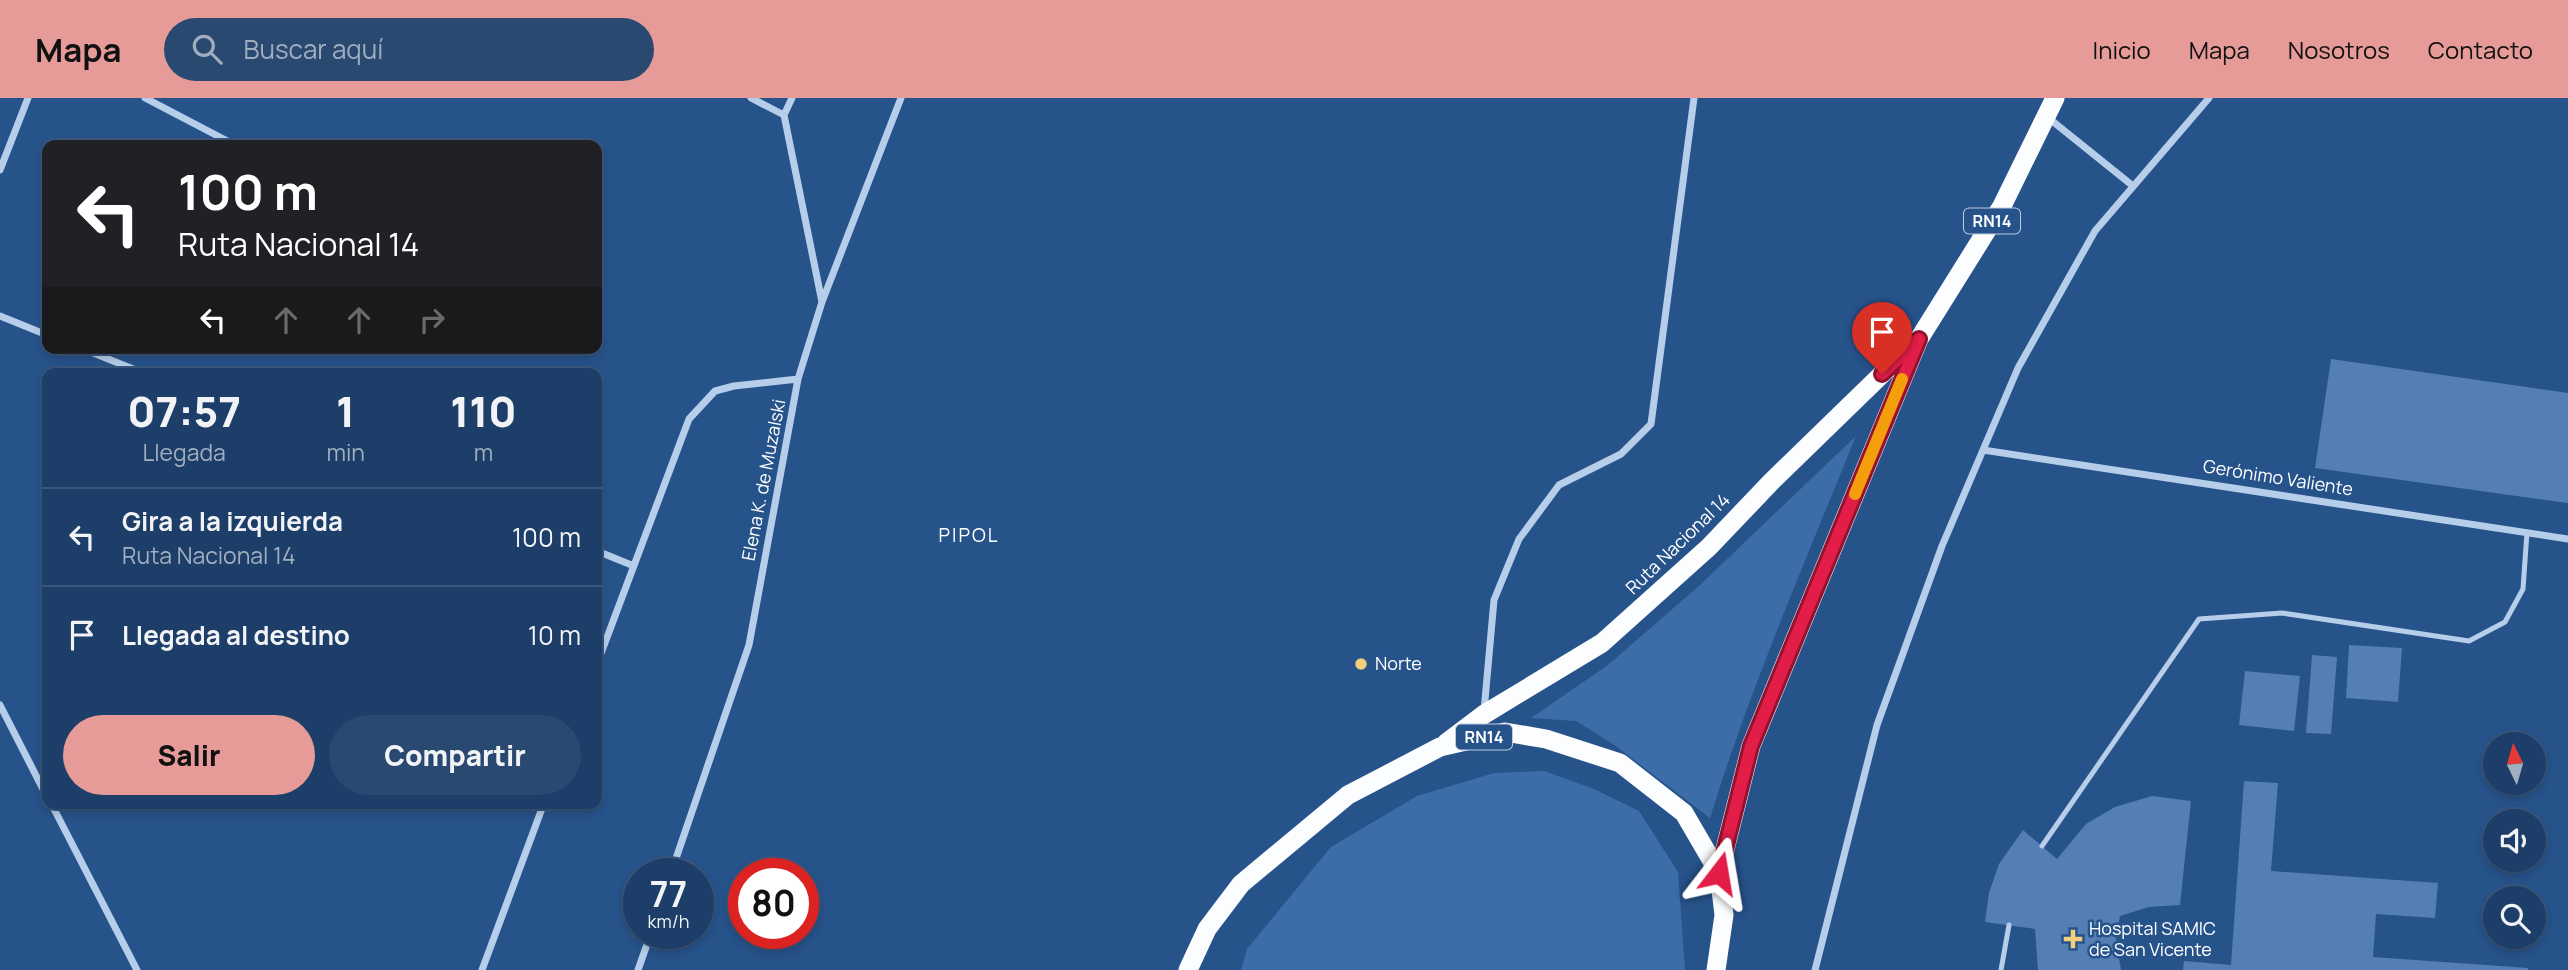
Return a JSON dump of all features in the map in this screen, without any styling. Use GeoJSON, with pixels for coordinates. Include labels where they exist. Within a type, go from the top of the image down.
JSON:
{"type":"FeatureCollection","features":[{"type":"Feature","properties":{"kind":"highway","name":"Ruta Nacional 14"},"geometry":{"type":"LineString","coordinates":[[1716,970],[1724,915],[1719,873],[1751,746],[1919,339],[2002,206],[2055,98]]}},
{"type":"Feature","properties":{"kind":"highway","name":"Ruta Nacional 14"},"geometry":{"type":"LineString","coordinates":[[1188,970],[1207,929],[1241,884],[1348,795],[1440,747],[1483,715],[1602,643],[1709,547],[1772,481],[1919,339]]}},
{"type":"Feature","properties":{"kind":"highway","name":"Ruta Nacional 14"},"geometry":{"type":"LineString","coordinates":[[1440,747],[1505,732],[1546,739],[1620,763],[1684,813],[1719,873]]}},
{"type":"Feature","properties":{"kind":"street"},"geometry":{"type":"LineString","coordinates":[[0,170],[28,98]]}},
{"type":"Feature","properties":{"kind":"street"},"geometry":{"type":"LineString","coordinates":[[145,98],[225,140]]}},
{"type":"Feature","properties":{"kind":"street"},"geometry":{"type":"LineString","coordinates":[[751,98],[784,115]]}},
{"type":"Feature","properties":{"kind":"street"},"geometry":{"type":"LineString","coordinates":[[792,98],[784,115],[822,302]]}},
{"type":"Feature","properties":{"kind":"street","name":"Elena K. de Muzalski"},"geometry":{"type":"LineString","coordinates":[[676,858],[749,645],[799,379],[822,302],[901,98]]}},
{"type":"Feature","properties":{"kind":"street"},"geometry":{"type":"LineString","coordinates":[[1483,715],[1494,600],[1520,539],[1559,485],[1621,454],[1651,424],[1694,98]]}},
{"type":"Feature","properties":{"kind":"street"},"geometry":{"type":"LineString","coordinates":[[1815,970],[1877,725],[1942,546],[2018,368],[2095,232],[2209,98]]}},
{"type":"Feature","properties":{"kind":"street"},"geometry":{"type":"LineString","coordinates":[[2046,116],[2133,186]]}},
{"type":"Feature","properties":{"kind":"street"},"geometry":{"type":"LineString","coordinates":[[0,316],[42,333]]}},
{"type":"Feature","properties":{"kind":"street"},"geometry":{"type":"LineString","coordinates":[[96,354],[131,368]]}},
{"type":"Feature","properties":{"kind":"street"},"geometry":{"type":"LineString","coordinates":[[602,651],[689,419],[715,391],[734,386],[799,379]]}},
{"type":"Feature","properties":{"kind":"street","name":"Gerónimo Valiente"},"geometry":{"type":"LineString","coordinates":[[1983,450],[2568,539]]}},
{"type":"Feature","properties":{"kind":"street"},"geometry":{"type":"LineString","coordinates":[[602,553],[634,566]]}},
{"type":"Feature","properties":{"kind":"street"},"geometry":{"type":"LineString","coordinates":[[0,705],[42,787]]}},
{"type":"Feature","properties":{"kind":"street"},"geometry":{"type":"LineString","coordinates":[[54,809],[137,970]]}},
{"type":"Feature","properties":{"kind":"street"},"geometry":{"type":"LineString","coordinates":[[482,970],[542,809]]}},
{"type":"Feature","properties":{"kind":"street"},"geometry":{"type":"LineString","coordinates":[[638,970],[645,949]]}},
{"type":"Feature","properties":{"kind":"lane"},"geometry":{"type":"LineString","coordinates":[[2042,846],[2199,619],[2282,613],[2469,641],[2505,622],[2523,589],[2527,532]]}},
{"type":"Feature","properties":{"kind":"lane"},"geometry":{"type":"LineString","coordinates":[[2001,970],[2009,925]]}},
{"type":"Feature","properties":{"kind":"shaded area"},"geometry":{"type":"Polygon","coordinates":[[[1856,436],[1760,673],[1710,818],[1613,744],[1576,721],[1531,718],[1608,665],[1700,585],[1856,436]]]}},
{"type":"Feature","properties":{"kind":"shaded area"},"geometry":{"type":"Polygon","coordinates":[[[1544,771],[1594,789],[1639,811],[1678,872],[1685,970],[1241,970],[1247,949],[1331,847],[1417,796],[1494,773],[1544,771]]]}},
{"type":"Feature","properties":{"kind":"building"},"geometry":{"type":"Polygon","coordinates":[[[2331,359],[2568,393],[2568,503],[2315,468],[2331,359]]]}},
{"type":"Feature","properties":{"kind":"building"},"geometry":{"type":"Polygon","coordinates":[[[2349,645],[2402,648],[2398,702],[2346,698],[2349,645]]]}},
{"type":"Feature","properties":{"kind":"building"},"geometry":{"type":"Polygon","coordinates":[[[2312,655],[2337,657],[2331,734],[2306,733],[2312,655]]]}},
{"type":"Feature","properties":{"kind":"building"},"geometry":{"type":"Polygon","coordinates":[[[2245,671],[2300,676],[2294,731],[2239,725],[2245,671]]]}},
{"type":"Feature","properties":{"kind":"building"},"geometry":{"type":"Polygon","coordinates":[[[2244,781],[2278,783],[2271,871],[2438,883],[2435,918],[2376,914],[2373,957],[2528,970],[2183,970],[2184,961],[2231,965],[2244,781]]]}},
{"type":"Feature","properties":{"kind":"building"},"geometry":{"type":"Polygon","coordinates":[[[2152,796],[2191,801],[2180,905],[2149,907],[2120,916],[2116,940],[2121,970],[2038,970],[2035,929],[1985,922],[1989,893],[1999,864],[2023,830],[2057,859],[2086,824],[2115,807],[2152,796]]]}},
{"type":"Feature","properties":{"kind":"slow traffic"},"geometry":{"type":"LineString","coordinates":[[1855,494],[1902,379]]}},
{"type":"Feature","properties":{"kind":"place","name":"Norte"},"geometry":{"type":"Point","coordinates":[1361,664]}},
{"type":"Feature","properties":{"kind":"place","name":"Hospital SAMIC de San Vicente"},"geometry":{"type":"Point","coordinates":[2073,939]}},
{"type":"Feature","properties":{"kind":"district","name":"PIPOL"},"geometry":{"type":"Point","coordinates":[969,535]}},
{"type":"Feature","properties":{"kind":"route"},"geometry":{"type":"LineString","coordinates":[[1719,873],[1751,746],[1919,339],[1882,374]]}}]}
